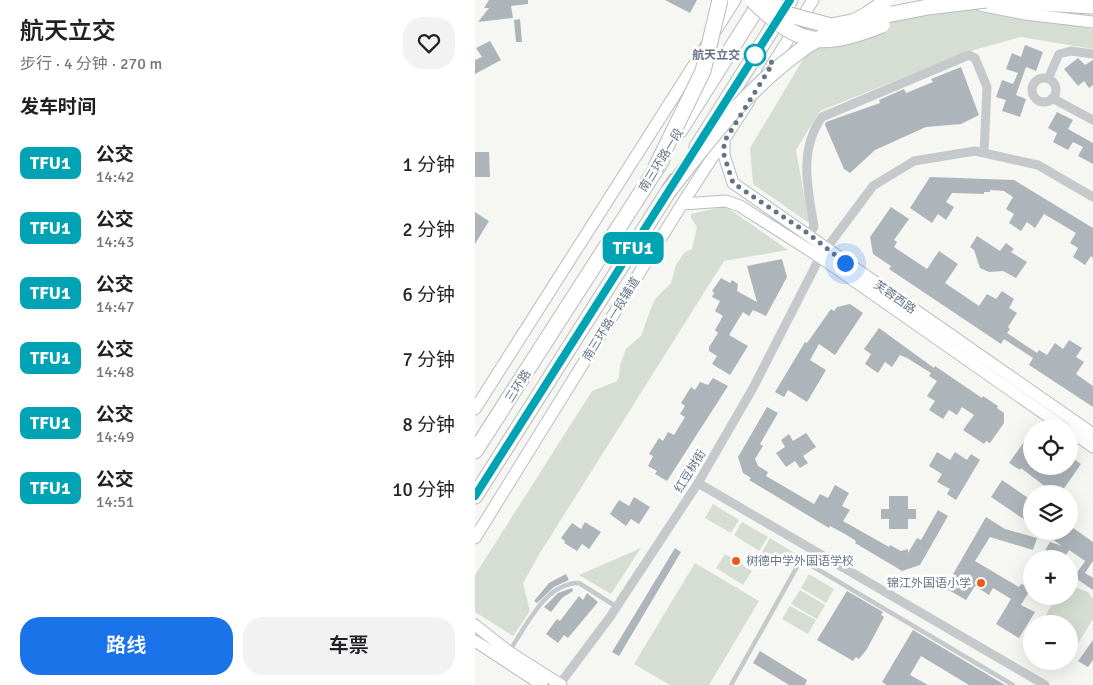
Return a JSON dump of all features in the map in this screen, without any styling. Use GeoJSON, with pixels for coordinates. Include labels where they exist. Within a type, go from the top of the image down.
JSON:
{"type":"FeatureCollection","features":[{"type":"Feature","properties":{"kind":"highway"},"geometry":{"type":"LineString","coordinates":[[675,129],[697,58],[710,0]]}},
{"type":"Feature","properties":{"kind":"highway"},"geometry":{"type":"LineString","coordinates":[[655,169],[703,70],[720,0]]}},
{"type":"Feature","properties":{"kind":"highway"},"geometry":{"type":"LineString","coordinates":[[752,0],[777,24],[795,35],[823,40],[850,38],[882,25],[916,0]]}},
{"type":"Feature","properties":{"kind":"highway","name":"南三环路一段"},"geometry":{"type":"LineString","coordinates":[[561,320],[762,0]]}},
{"type":"Feature","properties":{"kind":"highway"},"geometry":{"type":"LineString","coordinates":[[769,0],[786,14],[831,26],[928,7],[986,0],[1093,6]]}},
{"type":"Feature","properties":{"kind":"highway","name":"南三环路一段"},"geometry":{"type":"LineString","coordinates":[[475,496],[790,0]]}},
{"type":"Feature","properties":{"kind":"highway"},"geometry":{"type":"LineString","coordinates":[[668,192],[725,118],[773,71],[803,48],[861,17],[886,0]]}},
{"type":"Feature","properties":{"kind":"highway","name":"三环路"},"geometry":{"type":"LineString","coordinates":[[475,451],[561,320]]}},
{"type":"Feature","properties":{"kind":"main road"},"geometry":{"type":"LineString","coordinates":[[475,409],[735,0]]}},
{"type":"Feature","properties":{"kind":"main road","name":"南三环路一段辅道"},"geometry":{"type":"LineString","coordinates":[[475,538],[682,204],[724,142],[813,0]]}},
{"type":"Feature","properties":{"kind":"main road"},"geometry":{"type":"LineString","coordinates":[[952,0],[1025,14],[1093,22]]}},
{"type":"Feature","properties":{"kind":"main road","name":"芙蓉西路"},"geometry":{"type":"LineString","coordinates":[[724,142],[724,155],[733,183],[809,234],[823,253],[1053,420]]}},
{"type":"Feature","properties":{"kind":"main road","name":"芙蓉西路"},"geometry":{"type":"LineString","coordinates":[[682,204],[726,201],[740,206],[823,253],[1093,434]]}},
{"type":"Feature","properties":{"kind":"main road","name":"芙蓉西路"},"geometry":{"type":"LineString","coordinates":[[1078,437],[1093,447]]}},
{"type":"Feature","properties":{"kind":"main road"},"geometry":{"type":"LineString","coordinates":[[475,625],[509,652],[560,685]]}},
{"type":"Feature","properties":{"kind":"main road"},"geometry":{"type":"LineString","coordinates":[[475,641],[542,685]]}},
{"type":"Feature","properties":{"kind":"street"},"geometry":{"type":"LineString","coordinates":[[1048,79],[1059,54],[1071,51],[1093,54]]}},
{"type":"Feature","properties":{"kind":"street"},"geometry":{"type":"LineString","coordinates":[[809,234],[814,227],[805,169],[813,133],[822,117],[969,55],[975,58],[987,86],[984,153]]}},
{"type":"Feature","properties":{"kind":"street"},"geometry":{"type":"LineString","coordinates":[[1048,79],[1037,81],[1033,87],[1033,95],[1042,102],[1052,98]]}},
{"type":"Feature","properties":{"kind":"street"},"geometry":{"type":"LineString","coordinates":[[1048,79],[1055,88],[1052,98]]}},
{"type":"Feature","properties":{"kind":"street"},"geometry":{"type":"LineString","coordinates":[[1052,98],[1093,120]]}},
{"type":"Feature","properties":{"kind":"street","name":"红豆树街"},"geometry":{"type":"LineString","coordinates":[[560,685],[617,607],[698,483],[753,388],[823,253],[873,186],[915,161],[941,155],[975,151],[1038,166],[1093,197]]}},
{"type":"Feature","properties":{"kind":"street"},"geometry":{"type":"LineString","coordinates":[[698,483],[1045,685]]}},
{"type":"Feature","properties":{"kind":"lane"},"geometry":{"type":"LineString","coordinates":[[731,685],[797,566],[807,563],[1013,685]]}},
{"type":"Feature","properties":{"kind":"lane"},"geometry":{"type":"LineString","coordinates":[[509,652],[541,605],[560,587],[570,583],[579,583],[617,607]]}},
{"type":"Feature","properties":{"kind":"shaded area"},"geometry":{"type":"Polygon","coordinates":[[[968,7],[1093,29],[1093,49],[1021,37],[967,52],[820,111],[796,150],[809,223],[753,184],[750,148],[805,56],[818,43],[883,28],[900,17],[968,7]]]}},
{"type":"Feature","properties":{"kind":"shaded area"},"geometry":{"type":"Polygon","coordinates":[[[725,206],[788,250],[724,261],[523,583],[530,611],[513,636],[475,612],[475,575],[592,391],[617,381],[626,349],[641,336],[656,298],[671,283],[676,265],[684,253],[692,249],[697,227],[691,218],[691,214],[725,206]]]}},
{"type":"Feature","properties":{"kind":"shaded area"},"geometry":{"type":"Polygon","coordinates":[[[713,504],[739,520],[731,533],[705,518],[713,504]]]}},
{"type":"Feature","properties":{"kind":"shaded area"},"geometry":{"type":"Polygon","coordinates":[[[742,522],[768,537],[759,551],[734,535],[742,522]]]}},
{"type":"Feature","properties":{"kind":"shaded area"},"geometry":{"type":"Polygon","coordinates":[[[770,538],[796,554],[788,568],[762,552],[770,538]]]}},
{"type":"Feature","properties":{"kind":"shaded area"},"geometry":{"type":"Polygon","coordinates":[[[641,548],[611,594],[579,575],[641,548]]]}},
{"type":"Feature","properties":{"kind":"shaded area"},"geometry":{"type":"Polygon","coordinates":[[[725,554],[752,571],[743,585],[716,568],[725,554]]]}},
{"type":"Feature","properties":{"kind":"shaded area"},"geometry":{"type":"Polygon","coordinates":[[[695,563],[759,601],[709,685],[670,685],[634,664],[695,563]]]}},
{"type":"Feature","properties":{"kind":"shaded area"},"geometry":{"type":"Polygon","coordinates":[[[809,574],[834,589],[826,603],[801,588],[809,574]]]}},
{"type":"Feature","properties":{"kind":"shaded area"},"geometry":{"type":"Polygon","coordinates":[[[1078,588],[1088,592],[1093,599],[1093,619],[1078,643],[1078,615],[1045,615],[1052,605],[1078,605],[1078,588]]]}},
{"type":"Feature","properties":{"kind":"shaded area"},"geometry":{"type":"Polygon","coordinates":[[[800,590],[825,605],[817,619],[791,604],[800,590]]]}},
{"type":"Feature","properties":{"kind":"shaded area"},"geometry":{"type":"Polygon","coordinates":[[[790,606],[816,620],[808,634],[782,619],[790,606]]]}},
{"type":"Feature","properties":{"kind":"building"},"geometry":{"type":"Polygon","coordinates":[[[489,0],[528,0],[528,4],[511,6],[513,18],[478,22],[489,8],[484,8],[489,0]]]}},
{"type":"Feature","properties":{"kind":"building"},"geometry":{"type":"Polygon","coordinates":[[[665,0],[697,0],[690,13],[665,0]]]}},
{"type":"Feature","properties":{"kind":"building"},"geometry":{"type":"Polygon","coordinates":[[[520,19],[522,42],[516,42],[514,20],[520,19]]]}},
{"type":"Feature","properties":{"kind":"building"},"geometry":{"type":"Polygon","coordinates":[[[490,41],[501,60],[475,74],[475,60],[482,57],[476,48],[490,41]]]}},
{"type":"Feature","properties":{"kind":"building"},"geometry":{"type":"Polygon","coordinates":[[[1025,45],[1043,52],[1036,71],[1026,67],[1016,95],[1026,99],[1020,117],[1002,111],[1006,100],[996,97],[1002,80],[1013,84],[1018,73],[1006,69],[1012,53],[1021,57],[1025,45]]]}},
{"type":"Feature","properties":{"kind":"building"},"geometry":{"type":"Polygon","coordinates":[[[1078,58],[1085,65],[1093,60],[1093,85],[1089,88],[1084,81],[1078,86],[1064,69],[1078,58]]]}},
{"type":"Feature","properties":{"kind":"building"},"geometry":{"type":"Polygon","coordinates":[[[961,67],[979,115],[961,124],[926,127],[875,150],[850,173],[844,169],[825,125],[826,122],[880,103],[879,100],[904,89],[906,93],[933,82],[931,79],[961,67]]]}},
{"type":"Feature","properties":{"kind":"building"},"geometry":{"type":"Polygon","coordinates":[[[1057,112],[1073,120],[1068,129],[1093,143],[1093,164],[1078,156],[1083,147],[1073,142],[1068,150],[1053,142],[1057,133],[1048,128],[1057,112]]]}},
{"type":"Feature","properties":{"kind":"building"},"geometry":{"type":"Polygon","coordinates":[[[475,152],[489,152],[490,177],[475,177],[475,152]]]}},
{"type":"Feature","properties":{"kind":"building"},"geometry":{"type":"Polygon","coordinates":[[[930,177],[1014,180],[1093,228],[1093,258],[1091,256],[1085,265],[1073,257],[1078,248],[1070,243],[1076,233],[1044,214],[1035,228],[1027,222],[1021,231],[1009,223],[1014,214],[1006,209],[1013,197],[1004,191],[990,190],[990,192],[984,192],[984,194],[952,193],[946,202],[954,207],[946,220],[938,214],[932,223],[910,208],[930,177]]]}},
{"type":"Feature","properties":{"kind":"building"},"geometry":{"type":"Polygon","coordinates":[[[891,207],[909,219],[894,240],[897,242],[894,247],[927,269],[939,251],[958,264],[945,283],[979,306],[987,294],[996,299],[1002,291],[1014,299],[1009,308],[1017,313],[1008,327],[1010,329],[1007,333],[1037,353],[1039,350],[1047,355],[1055,343],[1063,349],[1069,340],[1082,348],[1076,357],[1084,362],[1076,374],[1093,386],[1093,407],[1029,365],[1033,358],[1004,339],[1001,344],[889,269],[891,266],[873,254],[870,237],[891,207]]]}},
{"type":"Feature","properties":{"kind":"building"},"geometry":{"type":"Polygon","coordinates":[[[475,212],[489,221],[475,244],[475,212]]]}},
{"type":"Feature","properties":{"kind":"building"},"geometry":{"type":"Polygon","coordinates":[[[977,236],[1000,251],[1006,243],[1014,249],[1011,252],[1027,262],[1016,278],[1003,271],[989,272],[980,268],[974,250],[970,247],[977,236]]]}},
{"type":"Feature","properties":{"kind":"building"},"geometry":{"type":"Polygon","coordinates":[[[782,259],[787,277],[766,316],[753,310],[749,316],[743,312],[729,335],[748,346],[730,375],[712,364],[717,356],[709,351],[709,347],[718,333],[715,330],[723,316],[715,311],[720,301],[712,297],[714,293],[712,291],[721,278],[730,283],[732,280],[738,284],[737,291],[757,302],[747,266],[782,259]]]}},
{"type":"Feature","properties":{"kind":"building"},"geometry":{"type":"Polygon","coordinates":[[[850,304],[863,313],[835,355],[819,344],[810,360],[826,370],[807,402],[788,390],[784,397],[775,392],[805,342],[807,343],[831,309],[834,311],[837,307],[850,304]]]}},
{"type":"Feature","properties":{"kind":"building"},"geometry":{"type":"Polygon","coordinates":[[[879,328],[934,368],[935,366],[982,398],[983,396],[998,406],[997,408],[1004,413],[1004,423],[990,443],[986,441],[984,444],[963,430],[974,415],[962,407],[957,415],[949,410],[943,419],[929,410],[935,401],[927,396],[937,381],[929,376],[931,373],[900,355],[892,367],[885,362],[878,373],[865,364],[871,354],[864,349],[879,328]]]}},
{"type":"Feature","properties":{"kind":"building"},"geometry":{"type":"Polygon","coordinates":[[[713,378],[728,386],[667,481],[655,474],[657,471],[648,466],[653,456],[649,454],[659,438],[663,441],[668,432],[674,435],[685,417],[680,414],[685,406],[681,403],[691,387],[695,390],[700,382],[708,385],[713,378]]]}},
{"type":"Feature","properties":{"kind":"building"},"geometry":{"type":"Polygon","coordinates":[[[767,407],[778,413],[760,444],[763,446],[755,459],[758,466],[768,472],[766,476],[814,504],[820,494],[828,498],[835,485],[849,493],[842,506],[850,510],[843,521],[889,547],[890,545],[901,551],[908,549],[908,553],[917,538],[921,540],[938,510],[948,516],[920,565],[902,571],[855,543],[856,541],[845,534],[830,526],[829,528],[749,480],[751,478],[743,473],[738,457],[767,407]]]}},
{"type":"Feature","properties":{"kind":"building"},"geometry":{"type":"Polygon","coordinates":[[[806,433],[816,447],[803,456],[808,463],[800,468],[795,461],[786,467],[776,453],[785,447],[781,440],[789,434],[793,441],[806,433]]]}},
{"type":"Feature","properties":{"kind":"building"},"geometry":{"type":"Polygon","coordinates":[[[1023,443],[1023,470],[1021,468],[1020,470],[1009,463],[1023,443]]]}},
{"type":"Feature","properties":{"kind":"building"},"geometry":{"type":"Polygon","coordinates":[[[937,452],[950,460],[955,452],[967,460],[971,454],[980,460],[956,500],[947,494],[950,489],[937,482],[942,474],[929,466],[937,452]]]}},
{"type":"Feature","properties":{"kind":"building"},"geometry":{"type":"Polygon","coordinates":[[[1030,475],[1073,475],[1066,485],[1043,485],[1030,475]]]}},
{"type":"Feature","properties":{"kind":"building"},"geometry":{"type":"Polygon","coordinates":[[[1002,480],[1023,494],[1023,519],[991,497],[1002,480]]]}},
{"type":"Feature","properties":{"kind":"building"},"geometry":{"type":"Polygon","coordinates":[[[889,496],[908,496],[908,509],[916,509],[916,519],[908,519],[908,529],[889,529],[889,519],[881,519],[881,509],[889,509],[889,496]]]}},
{"type":"Feature","properties":{"kind":"building"},"geometry":{"type":"Polygon","coordinates":[[[634,497],[650,507],[639,524],[631,519],[626,526],[610,514],[619,500],[629,506],[634,497]]]}},
{"type":"Feature","properties":{"kind":"building"},"geometry":{"type":"Polygon","coordinates":[[[986,517],[1005,529],[1023,534],[1023,540],[1036,540],[1033,550],[990,537],[975,561],[1019,587],[1021,584],[1023,585],[1023,602],[1021,605],[1035,612],[1033,615],[1023,615],[1023,632],[1019,638],[996,624],[1011,599],[993,588],[989,595],[975,586],[966,600],[945,588],[986,517]]]}},
{"type":"Feature","properties":{"kind":"building"},"geometry":{"type":"Polygon","coordinates":[[[585,522],[601,532],[589,549],[582,544],[577,551],[564,543],[565,541],[561,538],[572,523],[581,529],[585,522]]]}},
{"type":"Feature","properties":{"kind":"building"},"geometry":{"type":"Polygon","coordinates":[[[1078,531],[1093,542],[1093,561],[1085,573],[1093,578],[1093,590],[1078,580],[1078,571],[1085,561],[1078,556],[1078,550],[1045,550],[1050,542],[1062,546],[1054,540],[1078,540],[1078,531]]]}},
{"type":"Feature","properties":{"kind":"building"},"geometry":{"type":"Polygon","coordinates":[[[675,548],[681,552],[619,656],[612,652],[675,548]]]}},
{"type":"Feature","properties":{"kind":"building"},"geometry":{"type":"Polygon","coordinates":[[[566,574],[569,580],[554,587],[537,603],[534,601],[549,583],[566,574]]]}},
{"type":"Feature","properties":{"kind":"building"},"geometry":{"type":"Polygon","coordinates":[[[572,588],[573,591],[562,598],[551,612],[544,607],[558,593],[572,588]]]}},
{"type":"Feature","properties":{"kind":"building"},"geometry":{"type":"Polygon","coordinates":[[[847,591],[883,612],[881,615],[884,617],[867,649],[859,659],[856,657],[853,661],[817,640],[847,591]]]}},
{"type":"Feature","properties":{"kind":"building"},"geometry":{"type":"Polygon","coordinates":[[[587,593],[598,602],[568,638],[564,635],[558,643],[546,634],[557,619],[560,621],[579,596],[583,600],[587,593]]]}},
{"type":"Feature","properties":{"kind":"building"},"geometry":{"type":"Polygon","coordinates":[[[913,630],[1005,685],[969,685],[921,656],[910,675],[928,685],[887,685],[882,682],[913,630]]]}},
{"type":"Feature","properties":{"kind":"building"},"geometry":{"type":"Polygon","coordinates":[[[1093,640],[1093,660],[1088,667],[1078,661],[1093,640]]]}},
{"type":"Feature","properties":{"kind":"building"},"geometry":{"type":"Polygon","coordinates":[[[760,651],[807,680],[805,685],[789,685],[753,663],[760,651]]]}},
{"type":"Feature","properties":{"kind":"bus line","name":"TFU1"},"geometry":{"type":"LineString","coordinates":[[475,496],[790,0]]}},
{"type":"Feature","properties":{"kind":"place","name":"航天立交"},"geometry":{"type":"Point","coordinates":[755,55]}},
{"type":"Feature","properties":{"kind":"place","name":"树德中学外国语学校"},"geometry":{"type":"Point","coordinates":[736,561]}},
{"type":"Feature","properties":{"kind":"place","name":"锦江外国语小学"},"geometry":{"type":"Point","coordinates":[981,583]}},
{"type":"Feature","properties":{"kind":"route"},"geometry":{"type":"LineString","coordinates":[[755,55],[773,63],[724,142],[724,155],[733,183],[809,234],[826,250],[845,263]]}}]}
